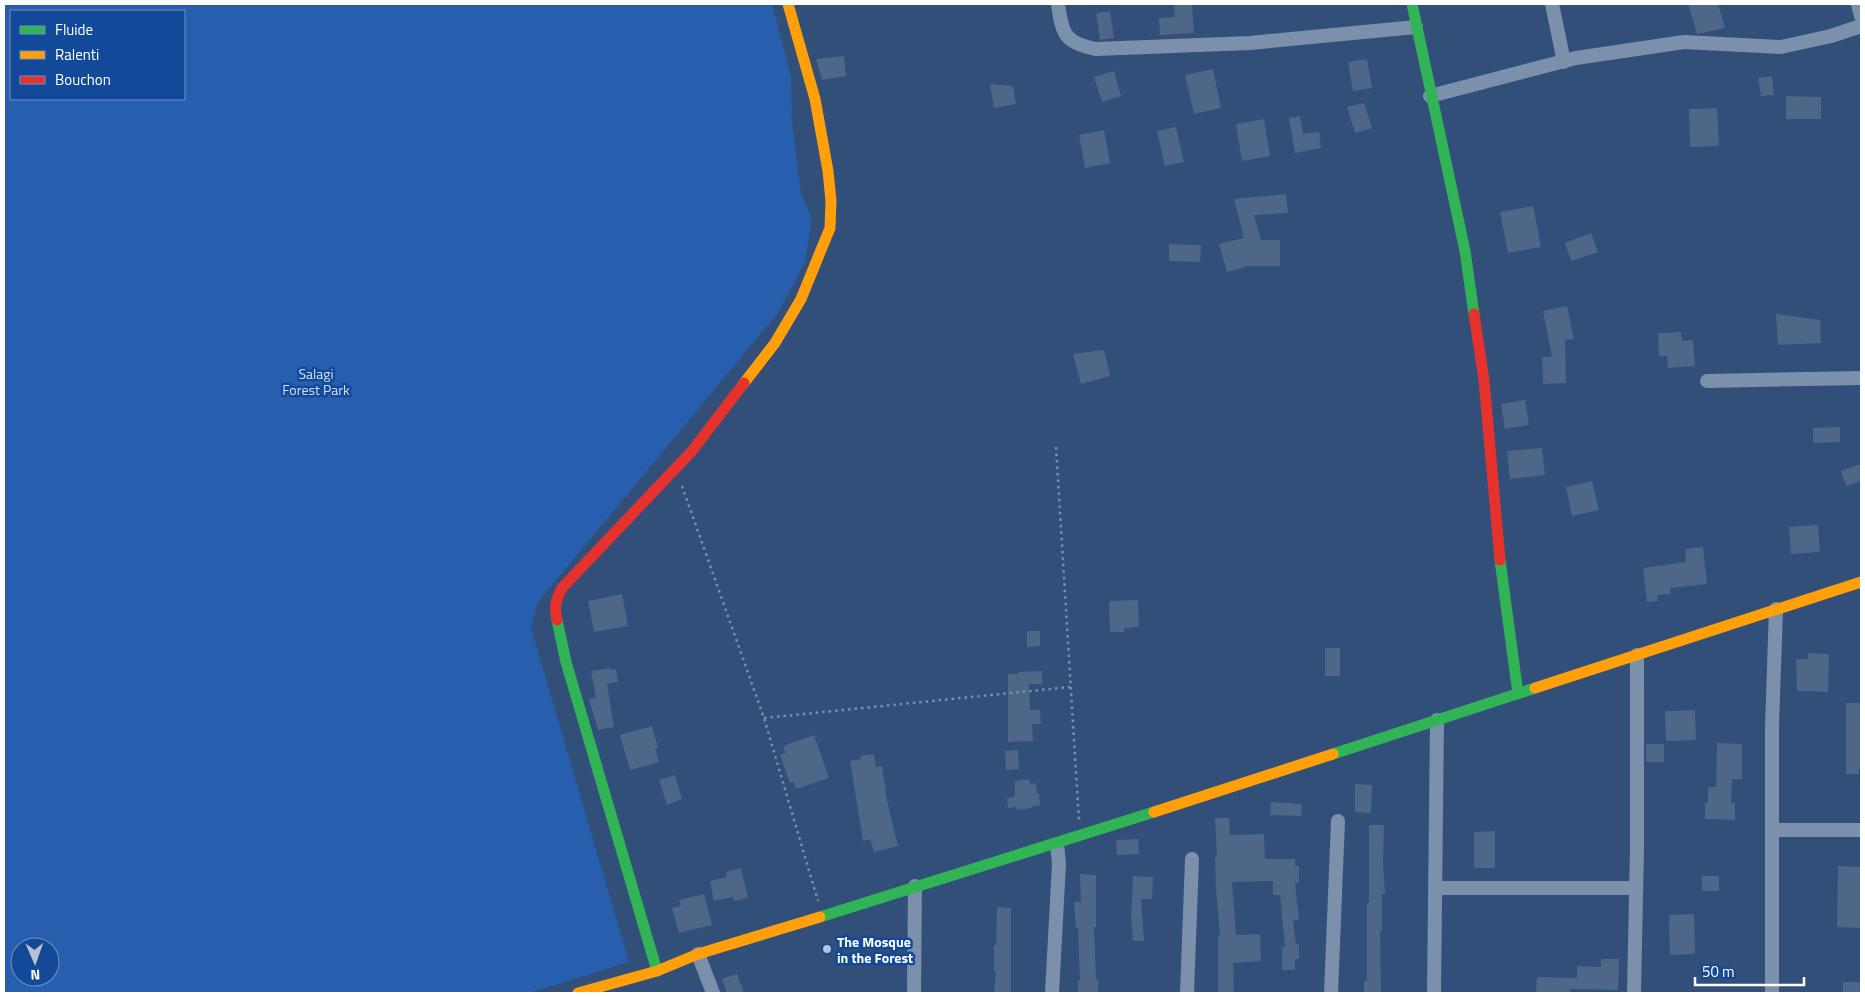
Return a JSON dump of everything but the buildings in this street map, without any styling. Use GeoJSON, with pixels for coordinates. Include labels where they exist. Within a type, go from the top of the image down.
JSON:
{"type":"FeatureCollection","features":[{"type":"Feature","properties":{"kind":"street"},"geometry":{"type":"LineString","coordinates":[[657,970],[566,662],[555,612],[556,600],[562,588],[692,451],[775,343],[801,299],[830,228],[831,201],[815,99],[788,4]]}},
{"type":"Feature","properties":{"kind":"street"},"geometry":{"type":"LineString","coordinates":[[1058,4],[1062,31],[1067,38],[1083,47],[1096,48],[1250,43],[1416,27]]}},
{"type":"Feature","properties":{"kind":"street"},"geometry":{"type":"LineString","coordinates":[[1412,4],[1430,96],[1465,251],[1484,380],[1497,541],[1518,694]]}},
{"type":"Feature","properties":{"kind":"street"},"geometry":{"type":"LineString","coordinates":[[1552,4],[1564,62]]}},
{"type":"Feature","properties":{"kind":"street"},"geometry":{"type":"LineString","coordinates":[[1858,4],[1861,16]]}},
{"type":"Feature","properties":{"kind":"street"},"geometry":{"type":"LineString","coordinates":[[1430,96],[1576,58],[1684,42],[1781,47],[1831,36],[1861,26]]}},
{"type":"Feature","properties":{"kind":"street"},"geometry":{"type":"LineString","coordinates":[[1707,381],[1861,378]]}},
{"type":"Feature","properties":{"kind":"street"},"geometry":{"type":"LineString","coordinates":[[578,993],[657,970],[698,954],[915,886],[1057,844],[1861,582]]}},
{"type":"Feature","properties":{"kind":"street"},"geometry":{"type":"LineString","coordinates":[[1772,993],[1772,726],[1776,609]]}},
{"type":"Feature","properties":{"kind":"street"},"geometry":{"type":"LineString","coordinates":[[1634,993],[1637,655]]}},
{"type":"Feature","properties":{"kind":"street"},"geometry":{"type":"LineString","coordinates":[[1434,993],[1437,720]]}},
{"type":"Feature","properties":{"kind":"street"},"geometry":{"type":"LineString","coordinates":[[1331,993],[1338,821]]}},
{"type":"Feature","properties":{"kind":"street"},"geometry":{"type":"LineString","coordinates":[[1772,830],[1861,830]]}},
{"type":"Feature","properties":{"kind":"street"},"geometry":{"type":"LineString","coordinates":[[1052,993],[1059,864],[1057,844]]}},
{"type":"Feature","properties":{"kind":"street"},"geometry":{"type":"LineString","coordinates":[[1187,993],[1192,859]]}},
{"type":"Feature","properties":{"kind":"street"},"geometry":{"type":"LineString","coordinates":[[914,993],[915,886]]}},
{"type":"Feature","properties":{"kind":"street"},"geometry":{"type":"LineString","coordinates":[[1435,888],[1636,888]]}},
{"type":"Feature","properties":{"kind":"street"},"geometry":{"type":"LineString","coordinates":[[698,954],[713,993]]}},
{"type":"Feature","properties":{"kind":"path"},"geometry":{"type":"LineString","coordinates":[[1056,447],[1080,836]]}},
{"type":"Feature","properties":{"kind":"path"},"geometry":{"type":"LineString","coordinates":[[676,468],[764,718],[823,916]]}},
{"type":"Feature","properties":{"kind":"path"},"geometry":{"type":"LineString","coordinates":[[764,718],[1070,687]]}},
{"type":"Feature","properties":{"kind":"green space","name":"Salagi Forest Park"},"geometry":{"type":"Polygon","coordinates":[[[4,4],[772,4],[791,76],[792,123],[801,193],[812,218],[805,262],[778,313],[537,603],[531,628],[629,962],[529,993],[4,993],[4,4]]]}},
{"type":"Feature","properties":{"kind":"traffic: fast"},"geometry":{"type":"LineString","coordinates":[[1412,4],[1465,251],[1474,314]]}},
{"type":"Feature","properties":{"kind":"traffic: fast"},"geometry":{"type":"LineString","coordinates":[[1500,560],[1518,694]]}},
{"type":"Feature","properties":{"kind":"traffic: fast"},"geometry":{"type":"LineString","coordinates":[[557,620],[566,662],[657,971]]}},
{"type":"Feature","properties":{"kind":"traffic: fast"},"geometry":{"type":"LineString","coordinates":[[1333,754],[1535,688]]}},
{"type":"Feature","properties":{"kind":"traffic: fast"},"geometry":{"type":"LineString","coordinates":[[820,917],[1154,812]]}},
{"type":"Feature","properties":{"kind":"traffic: slow"},"geometry":{"type":"LineString","coordinates":[[744,383],[775,343],[801,299],[830,228],[831,201],[828,171],[815,99],[788,4]]}},
{"type":"Feature","properties":{"kind":"traffic: slow"},"geometry":{"type":"LineString","coordinates":[[1535,688],[1861,582]]}},
{"type":"Feature","properties":{"kind":"traffic: slow"},"geometry":{"type":"LineString","coordinates":[[1154,812],[1333,754]]}},
{"type":"Feature","properties":{"kind":"traffic: slow"},"geometry":{"type":"LineString","coordinates":[[578,993],[657,971],[698,954],[820,917]]}},
{"type":"Feature","properties":{"kind":"traffic: jam"},"geometry":{"type":"LineString","coordinates":[[1474,314],[1484,380],[1500,560]]}},
{"type":"Feature","properties":{"kind":"traffic: jam"},"geometry":{"type":"LineString","coordinates":[[557,620],[556,603],[562,588],[692,451],[744,383]]}},
{"type":"Feature","properties":{"kind":"place","name":"The Mosque in the Forest"},"geometry":{"type":"Point","coordinates":[827,949]}}]}
